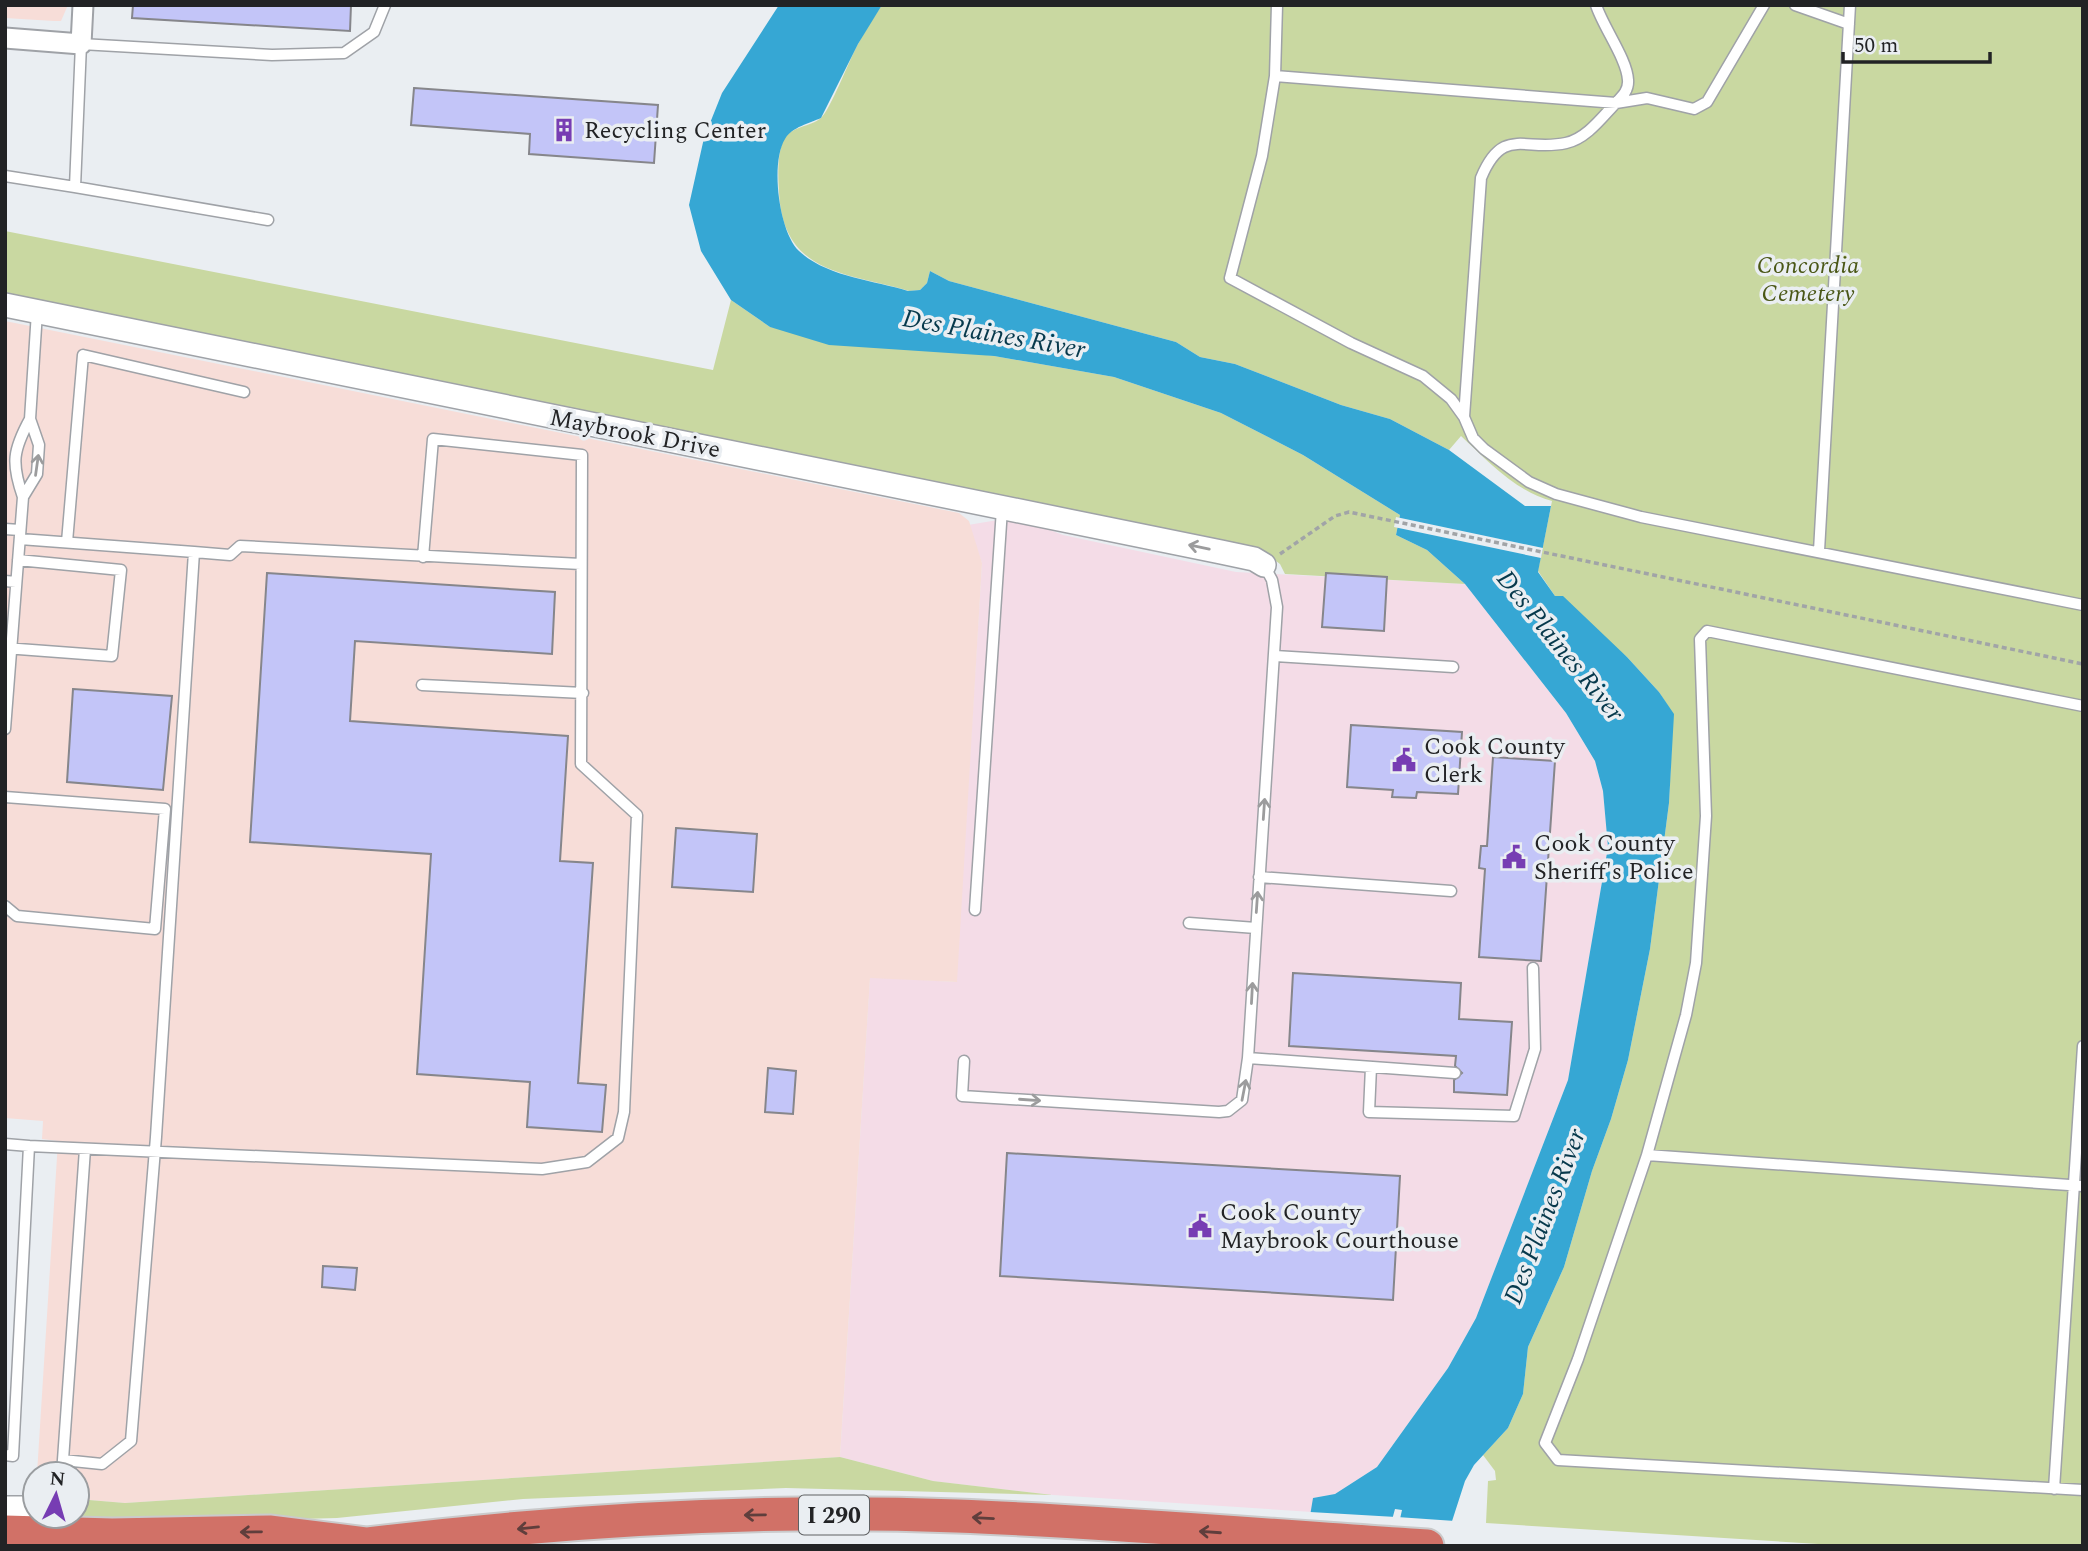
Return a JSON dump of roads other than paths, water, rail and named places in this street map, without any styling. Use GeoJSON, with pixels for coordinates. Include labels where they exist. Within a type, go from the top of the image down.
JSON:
{"type":"FeatureCollection","features":[{"type":"Feature","properties":{"kind":"highway","name":"I 290"},"geometry":{"type":"LineString","coordinates":[[359,1545],[603,1521],[775,1515],[956,1516],[1427,1546]]}},
{"type":"Feature","properties":{"kind":"highway"},"geometry":{"type":"LineString","coordinates":[[5,1532],[112,1535],[271,1532],[359,1545]]}},
{"type":"Feature","properties":{"kind":"street"},"geometry":{"type":"LineString","coordinates":[[5,38],[81,44],[83,5]]}},
{"type":"Feature","properties":{"kind":"street","name":"Maybrook Drive"},"geometry":{"type":"LineString","coordinates":[[5,305],[1232,554],[1264,565]]}},
{"type":"Feature","properties":{"kind":"lane"},"geometry":{"type":"LineString","coordinates":[[75,187],[81,44],[272,55],[344,53],[374,32],[385,5]]}},
{"type":"Feature","properties":{"kind":"lane"},"geometry":{"type":"LineString","coordinates":[[1277,5],[1275,76],[1262,156],[1230,278],[1351,343],[1423,376],[1445,393],[1464,417],[1472,438],[1484,449],[1529,482],[1556,494],[1641,517],[2083,605]]}},
{"type":"Feature","properties":{"kind":"lane"},"geometry":{"type":"LineString","coordinates":[[1464,417],[1481,178],[1486,164],[1496,151],[1509,144],[1567,143],[1581,137],[1626,92],[1628,79],[1596,5]]}},
{"type":"Feature","properties":{"kind":"lane"},"geometry":{"type":"LineString","coordinates":[[1275,76],[1616,103],[1647,99],[1694,109],[1707,102],[1764,5]]}},
{"type":"Feature","properties":{"kind":"lane"},"geometry":{"type":"LineString","coordinates":[[1795,5],[1849,24]]}},
{"type":"Feature","properties":{"kind":"lane"},"geometry":{"type":"LineString","coordinates":[[1819,551],[1850,5]]}},
{"type":"Feature","properties":{"kind":"lane"},"geometry":{"type":"LineString","coordinates":[[5,176],[268,220]]}},
{"type":"Feature","properties":{"kind":"lane"},"geometry":{"type":"LineString","coordinates":[[23,496],[37,474],[39,445],[30,419],[37,312]]}},
{"type":"Feature","properties":{"kind":"lane"},"geometry":{"type":"LineString","coordinates":[[67,542],[83,355],[244,392]]}},
{"type":"Feature","properties":{"kind":"lane"},"geometry":{"type":"LineString","coordinates":[[5,729],[11,581],[18,559],[23,496],[15,472],[16,444],[30,419]]}},
{"type":"Feature","properties":{"kind":"lane"},"geometry":{"type":"LineString","coordinates":[[5,1144],[542,1169],[587,1162],[618,1138],[624,1112],[637,815],[581,764],[582,455],[433,439],[423,557]]}},
{"type":"Feature","properties":{"kind":"lane"},"geometry":{"type":"LineString","coordinates":[[975,910],[1003,508]]}},
{"type":"Feature","properties":{"kind":"lane"},"geometry":{"type":"LineString","coordinates":[[5,528],[20,534],[67,542],[230,555],[240,546],[581,564]]}},
{"type":"Feature","properties":{"kind":"lane"},"geometry":{"type":"LineString","coordinates":[[91,1463],[102,1464],[131,1441],[155,1153],[194,552]]}},
{"type":"Feature","properties":{"kind":"lane"},"geometry":{"type":"LineString","coordinates":[[8,649],[112,656],[121,570],[18,559]]}},
{"type":"Feature","properties":{"kind":"lane"},"geometry":{"type":"LineString","coordinates":[[964,1061],[962,1096],[1228,1111],[1242,1100],[1248,1058],[1275,656],[1276,591],[1264,565]]}},
{"type":"Feature","properties":{"kind":"lane"},"geometry":{"type":"LineString","coordinates":[[2083,706],[1707,631],[1700,639],[1698,651],[1706,816],[1696,963],[1686,1015],[1647,1155],[1578,1359],[1546,1436],[1549,1452],[1558,1461],[2083,1490]]}},
{"type":"Feature","properties":{"kind":"lane"},"geometry":{"type":"LineString","coordinates":[[1275,656],[1453,667]]}},
{"type":"Feature","properties":{"kind":"lane"},"geometry":{"type":"LineString","coordinates":[[422,685],[583,693]]}},
{"type":"Feature","properties":{"kind":"lane"},"geometry":{"type":"LineString","coordinates":[[5,797],[165,809],[155,929],[17,916],[5,906]]}},
{"type":"Feature","properties":{"kind":"lane"},"geometry":{"type":"LineString","coordinates":[[1259,877],[1451,891]]}},
{"type":"Feature","properties":{"kind":"lane"},"geometry":{"type":"LineString","coordinates":[[1189,923],[1256,928]]}},
{"type":"Feature","properties":{"kind":"lane"},"geometry":{"type":"LineString","coordinates":[[1371,1067],[1369,1112],[1514,1116],[1535,1049],[1532,968]]}},
{"type":"Feature","properties":{"kind":"lane"},"geometry":{"type":"LineString","coordinates":[[2053,1489],[2079,1186],[2083,1046]]}},
{"type":"Feature","properties":{"kind":"lane"},"geometry":{"type":"LineString","coordinates":[[1248,1058],[1455,1073]]}},
{"type":"Feature","properties":{"kind":"lane"},"geometry":{"type":"LineString","coordinates":[[5,1455],[13,1456],[29,1146]]}},
{"type":"Feature","properties":{"kind":"lane"},"geometry":{"type":"LineString","coordinates":[[63,1460],[85,1149]]}},
{"type":"Feature","properties":{"kind":"lane"},"geometry":{"type":"LineString","coordinates":[[1647,1155],[2079,1186]]}},
{"type":"Feature","properties":{"kind":"water","name":"Des Plaines River"},"geometry":{"type":"Polygon","coordinates":[[[779,5],[882,5],[858,44],[821,118],[792,131],[780,150],[779,197],[786,229],[792,242],[810,260],[851,277],[908,291],[920,290],[927,283],[930,271],[949,281],[1176,342],[1200,357],[1235,364],[1341,405],[1390,419],[1449,450],[1525,506],[1551,506],[1538,572],[1555,596],[1563,596],[1627,657],[1659,692],[1674,714],[1669,803],[1650,949],[1628,1060],[1564,1267],[1528,1347],[1523,1394],[1508,1428],[1474,1465],[1465,1481],[1444,1546],[1394,1546],[1402,1510],[1395,1509],[1392,1520],[1305,1546],[1313,1498],[1335,1494],[1377,1467],[1448,1368],[1476,1318],[1568,1080],[1608,847],[1603,791],[1595,761],[1566,713],[1465,584],[1427,550],[1396,535],[1400,515],[1303,455],[1221,413],[1114,377],[994,356],[829,345],[770,327],[731,300],[701,251],[689,205],[704,138],[722,93],[779,5]]]}},
{"type":"Feature","properties":{"kind":"place","name":"Recycling Center"},"geometry":{"type":"Point","coordinates":[564,130]}},
{"type":"Feature","properties":{"kind":"place","name":"Cook County Clerk"},"geometry":{"type":"Point","coordinates":[1404,760]}},
{"type":"Feature","properties":{"kind":"place","name":"Cook County Sheriff's Police"},"geometry":{"type":"Point","coordinates":[1514,857]}},
{"type":"Feature","properties":{"kind":"place","name":"Cook County Maybrook Courthouse"},"geometry":{"type":"Point","coordinates":[1200,1226]}},
{"type":"Feature","properties":{"kind":"park label","name":"Concordia Cemetery"},"geometry":{"type":"Point","coordinates":[1808,279]}}]}
